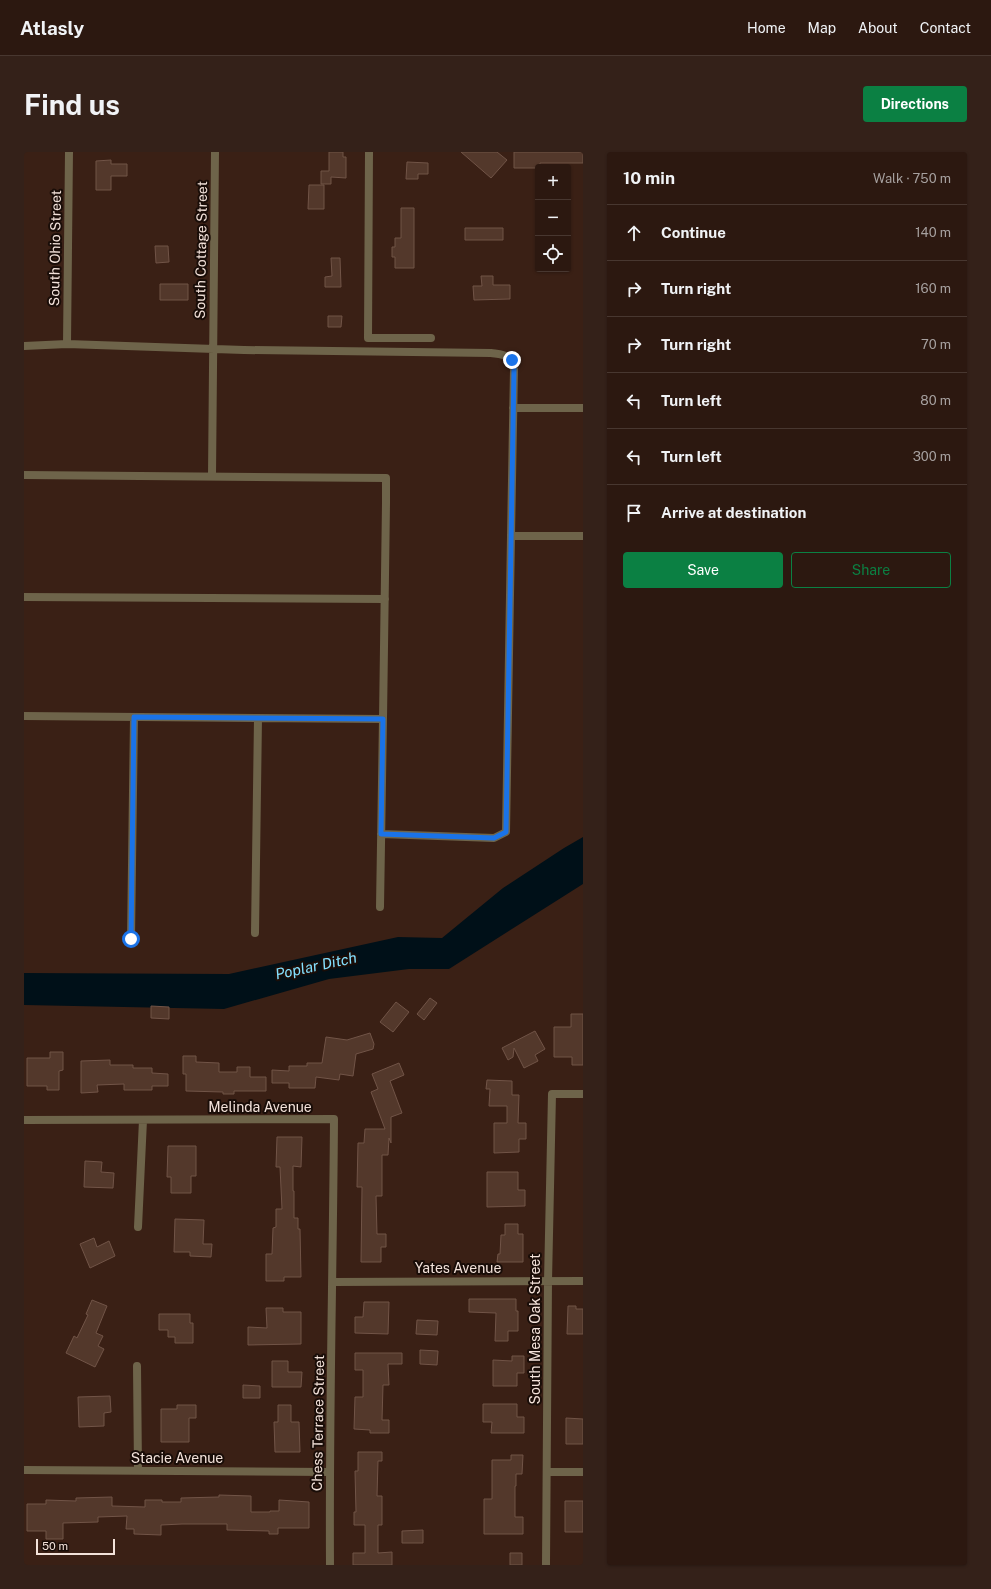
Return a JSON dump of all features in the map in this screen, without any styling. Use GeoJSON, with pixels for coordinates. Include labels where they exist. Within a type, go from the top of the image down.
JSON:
{"type":"FeatureCollection","features":[{"type":"Feature","properties":{"kind":"street","name":"South Ohio Street"},"geometry":{"type":"LineString","coordinates":[[67,344],[69,152]]}},
{"type":"Feature","properties":{"kind":"street","name":"South Cottage Street"},"geometry":{"type":"LineString","coordinates":[[212,476],[215,152]]}},
{"type":"Feature","properties":{"kind":"street"},"geometry":{"type":"LineString","coordinates":[[369,152],[368,338],[431,338]]}},
{"type":"Feature","properties":{"kind":"street"},"geometry":{"type":"LineString","coordinates":[[24,346],[67,344],[244,350],[491,353],[506,355],[512,360],[514,369],[506,832],[494,838],[381,834]]}},
{"type":"Feature","properties":{"kind":"street"},"geometry":{"type":"LineString","coordinates":[[513,408],[583,408]]}},
{"type":"Feature","properties":{"kind":"street"},"geometry":{"type":"LineString","coordinates":[[24,475],[386,478],[380,907]]}},
{"type":"Feature","properties":{"kind":"street"},"geometry":{"type":"LineString","coordinates":[[511,536],[583,536]]}},
{"type":"Feature","properties":{"kind":"street"},"geometry":{"type":"LineString","coordinates":[[24,597],[385,599]]}},
{"type":"Feature","properties":{"kind":"street"},"geometry":{"type":"LineString","coordinates":[[24,716],[383,719]]}},
{"type":"Feature","properties":{"kind":"street"},"geometry":{"type":"LineString","coordinates":[[131,939],[134,717]]}},
{"type":"Feature","properties":{"kind":"street"},"geometry":{"type":"LineString","coordinates":[[255,933],[258,718]]}},
{"type":"Feature","properties":{"kind":"street","name":"South Mesa Oak Street"},"geometry":{"type":"LineString","coordinates":[[546,1565],[548,1472],[548,1281],[552,1094],[583,1094]]}},
{"type":"Feature","properties":{"kind":"street","name":"Melinda Avenue"},"geometry":{"type":"LineString","coordinates":[[24,1120],[334,1119],[333,1282]]}},
{"type":"Feature","properties":{"kind":"street"},"geometry":{"type":"LineString","coordinates":[[138,1227],[143,1120]]}},
{"type":"Feature","properties":{"kind":"street","name":"Yates Avenue"},"geometry":{"type":"LineString","coordinates":[[333,1282],[583,1282]]}},
{"type":"Feature","properties":{"kind":"street","name":"Chess Terrace Street"},"geometry":{"type":"LineString","coordinates":[[330,1565],[329,1472],[333,1282]]}},
{"type":"Feature","properties":{"kind":"street"},"geometry":{"type":"LineString","coordinates":[[137,1366],[138,1470]]}},
{"type":"Feature","properties":{"kind":"street","name":"Stacie Avenue"},"geometry":{"type":"LineString","coordinates":[[24,1470],[329,1472]]}},
{"type":"Feature","properties":{"kind":"street"},"geometry":{"type":"LineString","coordinates":[[548,1472],[583,1472]]}},
{"type":"Feature","properties":{"kind":"water","name":"Poplar Ditch"},"geometry":{"type":"Polygon","coordinates":[[[583,837],[583,884],[449,969],[409,969],[329,979],[224,1009],[24,1005],[24,973],[229,974],[398,937],[442,938],[503,888],[583,837]]]}},
{"type":"Feature","properties":{"kind":"building"},"geometry":{"type":"Polygon","coordinates":[[[329,152],[343,152],[343,157],[346,157],[346,178],[331,177],[331,184],[321,184],[321,171],[329,171],[329,152]]]}},
{"type":"Feature","properties":{"kind":"building"},"geometry":{"type":"Polygon","coordinates":[[[461,152],[497,152],[507,160],[491,178],[461,152]]]}},
{"type":"Feature","properties":{"kind":"building"},"geometry":{"type":"Polygon","coordinates":[[[514,152],[583,152],[583,163],[540,163],[535,164],[535,168],[514,168],[514,152]]]}},
{"type":"Feature","properties":{"kind":"building"},"geometry":{"type":"Polygon","coordinates":[[[111,160],[111,164],[127,164],[127,176],[111,176],[111,190],[96,190],[96,161],[111,160]]]}},
{"type":"Feature","properties":{"kind":"building"},"geometry":{"type":"Polygon","coordinates":[[[407,162],[428,163],[428,174],[418,174],[418,179],[406,179],[407,162]]]}},
{"type":"Feature","properties":{"kind":"building"},"geometry":{"type":"Polygon","coordinates":[[[309,185],[324,185],[324,209],[308,209],[309,185]]]}},
{"type":"Feature","properties":{"kind":"building"},"geometry":{"type":"Polygon","coordinates":[[[401,208],[414,208],[414,268],[395,268],[395,257],[392,257],[392,247],[395,247],[395,238],[401,238],[401,208]]]}},
{"type":"Feature","properties":{"kind":"building"},"geometry":{"type":"Polygon","coordinates":[[[465,228],[503,228],[503,240],[465,240],[465,228]]]}},
{"type":"Feature","properties":{"kind":"building"},"geometry":{"type":"Polygon","coordinates":[[[155,246],[168,246],[169,262],[156,263],[155,246]]]}},
{"type":"Feature","properties":{"kind":"building"},"geometry":{"type":"Polygon","coordinates":[[[331,258],[340,258],[341,287],[325,287],[325,277],[332,276],[331,258]]]}},
{"type":"Feature","properties":{"kind":"building"},"geometry":{"type":"Polygon","coordinates":[[[481,276],[493,276],[493,285],[510,285],[510,299],[474,300],[473,286],[482,286],[481,276]]]}},
{"type":"Feature","properties":{"kind":"building"},"geometry":{"type":"Polygon","coordinates":[[[160,284],[188,284],[188,300],[160,300],[160,284]]]}},
{"type":"Feature","properties":{"kind":"building"},"geometry":{"type":"Polygon","coordinates":[[[328,316],[342,316],[341,327],[328,327],[328,316]]]}},
{"type":"Feature","properties":{"kind":"building"},"geometry":{"type":"Polygon","coordinates":[[[430,998],[437,1003],[424,1020],[417,1014],[430,998]]]}},
{"type":"Feature","properties":{"kind":"building"},"geometry":{"type":"Polygon","coordinates":[[[396,1002],[409,1012],[393,1032],[380,1022],[396,1002]]]}},
{"type":"Feature","properties":{"kind":"building"},"geometry":{"type":"Polygon","coordinates":[[[151,1006],[169,1007],[169,1019],[151,1018],[151,1006]]]}},
{"type":"Feature","properties":{"kind":"building"},"geometry":{"type":"Polygon","coordinates":[[[571,1014],[583,1014],[583,1065],[572,1065],[572,1057],[554,1057],[554,1027],[571,1027],[571,1014]]]}},
{"type":"Feature","properties":{"kind":"building"},"geometry":{"type":"Polygon","coordinates":[[[535,1031],[545,1049],[535,1055],[538,1061],[524,1068],[514,1048],[513,1057],[508,1060],[502,1048],[535,1031]]]}},
{"type":"Feature","properties":{"kind":"building"},"geometry":{"type":"Polygon","coordinates":[[[370,1033],[374,1044],[373,1049],[356,1054],[353,1076],[340,1074],[339,1080],[316,1077],[315,1088],[289,1088],[289,1083],[272,1083],[272,1070],[289,1071],[289,1066],[307,1066],[307,1063],[322,1063],[326,1037],[347,1040],[370,1033]]]}},
{"type":"Feature","properties":{"kind":"building"},"geometry":{"type":"Polygon","coordinates":[[[50,1052],[63,1052],[63,1070],[59,1071],[59,1090],[47,1090],[47,1086],[27,1086],[27,1058],[50,1058],[50,1052]]]}},
{"type":"Feature","properties":{"kind":"building"},"geometry":{"type":"Polygon","coordinates":[[[183,1056],[196,1056],[196,1062],[219,1063],[219,1072],[237,1072],[237,1067],[250,1067],[250,1077],[266,1077],[266,1091],[234,1091],[234,1094],[223,1094],[223,1092],[186,1091],[186,1074],[183,1074],[183,1056]]]}},
{"type":"Feature","properties":{"kind":"building"},"geometry":{"type":"Polygon","coordinates":[[[110,1060],[110,1065],[133,1065],[133,1068],[152,1068],[152,1073],[168,1074],[168,1086],[152,1086],[152,1090],[124,1090],[124,1084],[97,1085],[98,1092],[81,1093],[81,1061],[110,1060]]]}},
{"type":"Feature","properties":{"kind":"building"},"geometry":{"type":"Polygon","coordinates":[[[399,1063],[404,1075],[390,1081],[402,1113],[391,1117],[391,1143],[389,1138],[388,1155],[382,1155],[382,1196],[376,1196],[377,1234],[386,1234],[386,1247],[381,1247],[381,1262],[361,1262],[362,1187],[357,1187],[358,1143],[364,1143],[365,1129],[385,1129],[371,1092],[378,1089],[372,1074],[399,1063]]]}},
{"type":"Feature","properties":{"kind":"building"},"geometry":{"type":"Polygon","coordinates":[[[487,1080],[512,1081],[512,1095],[519,1095],[518,1123],[526,1123],[526,1139],[519,1139],[519,1152],[494,1153],[494,1123],[507,1123],[507,1106],[489,1106],[490,1089],[486,1089],[487,1080]]]}},
{"type":"Feature","properties":{"kind":"building"},"geometry":{"type":"Polygon","coordinates":[[[277,1137],[302,1137],[301,1167],[293,1166],[294,1218],[298,1218],[298,1229],[300,1229],[301,1277],[284,1277],[284,1281],[266,1281],[266,1254],[272,1254],[273,1228],[276,1227],[276,1209],[282,1209],[280,1167],[276,1167],[277,1137]]]}},
{"type":"Feature","properties":{"kind":"building"},"geometry":{"type":"Polygon","coordinates":[[[168,1146],[196,1146],[196,1176],[191,1176],[191,1193],[171,1193],[171,1177],[167,1177],[168,1146]]]}},
{"type":"Feature","properties":{"kind":"building"},"geometry":{"type":"Polygon","coordinates":[[[85,1161],[102,1162],[101,1172],[114,1173],[113,1188],[84,1187],[85,1161]]]}},
{"type":"Feature","properties":{"kind":"building"},"geometry":{"type":"Polygon","coordinates":[[[487,1172],[518,1172],[518,1190],[525,1190],[525,1206],[487,1207],[487,1172]]]}},
{"type":"Feature","properties":{"kind":"building"},"geometry":{"type":"Polygon","coordinates":[[[175,1219],[204,1220],[203,1244],[212,1244],[211,1257],[190,1256],[190,1252],[174,1252],[175,1219]]]}},
{"type":"Feature","properties":{"kind":"building"},"geometry":{"type":"Polygon","coordinates":[[[505,1224],[518,1224],[518,1234],[523,1234],[523,1262],[497,1262],[498,1254],[500,1254],[501,1235],[505,1235],[505,1224]]]}},
{"type":"Feature","properties":{"kind":"building"},"geometry":{"type":"Polygon","coordinates":[[[94,1238],[97,1247],[109,1241],[115,1256],[90,1268],[80,1244],[94,1238]]]}},
{"type":"Feature","properties":{"kind":"building"},"geometry":{"type":"Polygon","coordinates":[[[469,1299],[516,1299],[516,1311],[518,1311],[518,1331],[508,1331],[508,1341],[495,1341],[496,1313],[469,1312],[469,1299]]]}},
{"type":"Feature","properties":{"kind":"building"},"geometry":{"type":"Polygon","coordinates":[[[92,1300],[107,1306],[96,1333],[103,1336],[98,1346],[104,1349],[95,1367],[66,1353],[74,1336],[77,1338],[88,1315],[86,1314],[92,1300]]]}},
{"type":"Feature","properties":{"kind":"building"},"geometry":{"type":"Polygon","coordinates":[[[364,1302],[389,1302],[388,1334],[355,1333],[355,1317],[363,1317],[364,1302]]]}},
{"type":"Feature","properties":{"kind":"building"},"geometry":{"type":"Polygon","coordinates":[[[568,1306],[576,1306],[576,1309],[583,1309],[583,1334],[567,1334],[568,1306]]]}},
{"type":"Feature","properties":{"kind":"building"},"geometry":{"type":"Polygon","coordinates":[[[266,1308],[283,1308],[283,1312],[301,1312],[301,1344],[248,1345],[248,1327],[267,1328],[266,1308]]]}},
{"type":"Feature","properties":{"kind":"building"},"geometry":{"type":"Polygon","coordinates":[[[159,1314],[190,1314],[190,1323],[193,1323],[193,1343],[175,1343],[175,1337],[168,1337],[168,1330],[159,1330],[159,1314]]]}},
{"type":"Feature","properties":{"kind":"building"},"geometry":{"type":"Polygon","coordinates":[[[417,1320],[438,1321],[437,1335],[416,1334],[417,1320]]]}},
{"type":"Feature","properties":{"kind":"building"},"geometry":{"type":"Polygon","coordinates":[[[420,1350],[438,1351],[437,1365],[420,1364],[420,1350]]]}},
{"type":"Feature","properties":{"kind":"building"},"geometry":{"type":"Polygon","coordinates":[[[355,1353],[402,1353],[402,1364],[388,1364],[389,1385],[383,1385],[382,1420],[389,1420],[389,1433],[370,1433],[370,1430],[354,1429],[355,1397],[363,1397],[363,1370],[355,1370],[355,1353]]]}},
{"type":"Feature","properties":{"kind":"building"},"geometry":{"type":"Polygon","coordinates":[[[512,1356],[524,1356],[524,1373],[517,1373],[517,1386],[493,1386],[493,1360],[512,1361],[512,1356]]]}},
{"type":"Feature","properties":{"kind":"building"},"geometry":{"type":"Polygon","coordinates":[[[272,1361],[288,1361],[288,1372],[302,1372],[301,1387],[272,1387],[272,1361]]]}},
{"type":"Feature","properties":{"kind":"building"},"geometry":{"type":"Polygon","coordinates":[[[243,1385],[260,1386],[260,1398],[243,1398],[243,1385]]]}},
{"type":"Feature","properties":{"kind":"building"},"geometry":{"type":"Polygon","coordinates":[[[110,1396],[111,1412],[104,1413],[104,1426],[79,1427],[78,1397],[110,1396]]]}},
{"type":"Feature","properties":{"kind":"building"},"geometry":{"type":"Polygon","coordinates":[[[483,1404],[517,1404],[517,1417],[524,1417],[524,1433],[491,1433],[492,1422],[483,1422],[483,1404]]]}},
{"type":"Feature","properties":{"kind":"building"},"geometry":{"type":"Polygon","coordinates":[[[177,1405],[196,1405],[196,1418],[189,1418],[189,1442],[161,1442],[161,1409],[177,1409],[177,1405]]]}},
{"type":"Feature","properties":{"kind":"building"},"geometry":{"type":"Polygon","coordinates":[[[278,1405],[291,1405],[291,1422],[299,1422],[300,1452],[275,1452],[274,1422],[278,1422],[278,1405]]]}},
{"type":"Feature","properties":{"kind":"building"},"geometry":{"type":"Polygon","coordinates":[[[566,1418],[583,1419],[583,1444],[566,1444],[566,1418]]]}},
{"type":"Feature","properties":{"kind":"building"},"geometry":{"type":"Polygon","coordinates":[[[358,1452],[382,1452],[382,1461],[378,1461],[377,1496],[382,1496],[382,1525],[378,1525],[378,1553],[392,1552],[392,1565],[353,1565],[353,1553],[365,1553],[365,1525],[354,1525],[354,1512],[356,1512],[355,1471],[358,1471],[358,1452]]]}},
{"type":"Feature","properties":{"kind":"building"},"geometry":{"type":"Polygon","coordinates":[[[511,1455],[523,1455],[522,1474],[516,1474],[515,1517],[523,1517],[523,1534],[484,1534],[484,1499],[492,1499],[492,1460],[511,1460],[511,1455]]]}},
{"type":"Feature","properties":{"kind":"building"},"geometry":{"type":"Polygon","coordinates":[[[219,1495],[251,1496],[251,1512],[279,1511],[279,1500],[309,1502],[309,1528],[278,1528],[278,1534],[269,1534],[269,1531],[227,1530],[227,1524],[182,1524],[161,1525],[161,1535],[134,1534],[134,1529],[126,1529],[127,1516],[98,1517],[98,1522],[63,1523],[63,1539],[46,1539],[46,1531],[27,1531],[27,1504],[46,1504],[46,1500],[76,1501],[76,1498],[112,1497],[112,1506],[145,1507],[145,1500],[181,1502],[181,1498],[219,1497],[219,1495]]]}},
{"type":"Feature","properties":{"kind":"building"},"geometry":{"type":"Polygon","coordinates":[[[565,1501],[583,1501],[583,1532],[565,1532],[565,1501]]]}},
{"type":"Feature","properties":{"kind":"building"},"geometry":{"type":"Polygon","coordinates":[[[423,1530],[423,1543],[402,1543],[402,1531],[423,1530]]]}},
{"type":"Feature","properties":{"kind":"building"},"geometry":{"type":"Polygon","coordinates":[[[510,1553],[522,1553],[522,1565],[510,1565],[510,1553]]]}},
{"type":"Feature","properties":{"kind":"route"},"geometry":{"type":"LineString","coordinates":[[131,939],[134,717],[383,719],[381,834],[494,838],[506,832],[514,369],[512,360]]}}]}
